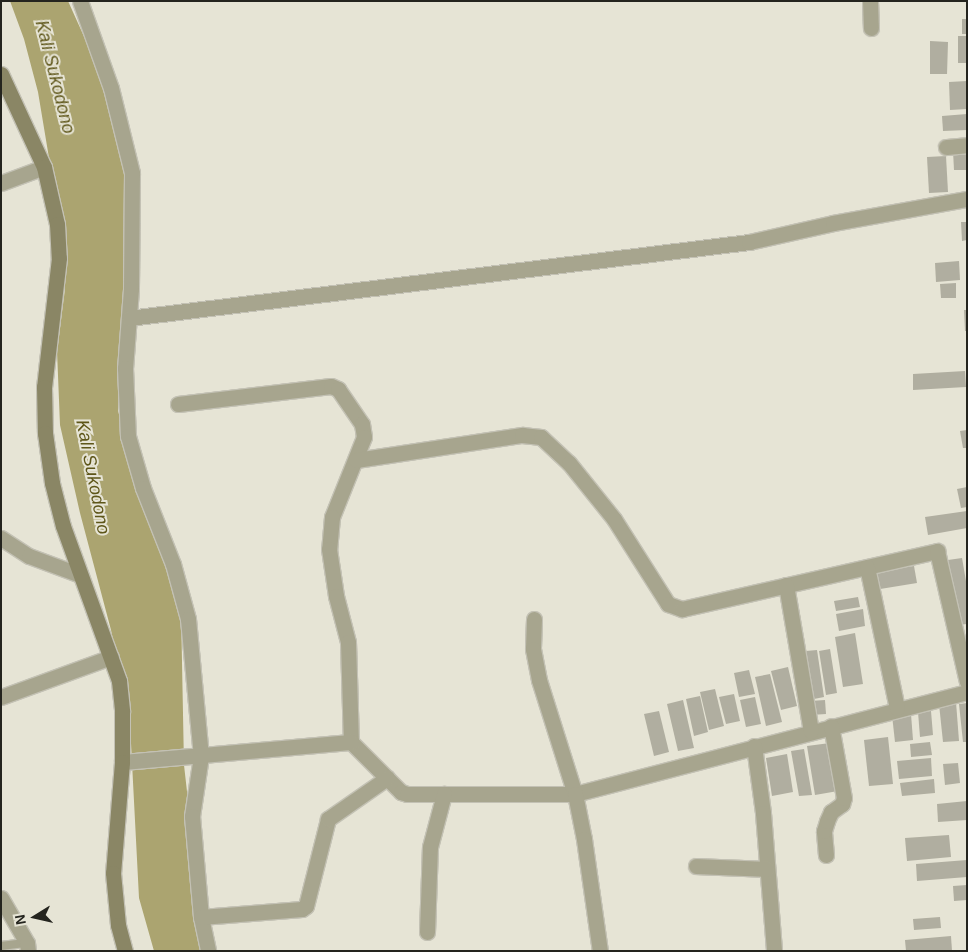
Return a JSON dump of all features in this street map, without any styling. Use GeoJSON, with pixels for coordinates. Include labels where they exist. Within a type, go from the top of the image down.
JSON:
{"type":"FeatureCollection","features":[{"type":"Feature","properties":{"kind":"main road"},"geometry":{"type":"LineString","coordinates":[[1,74],[44,167],[57,224],[58,258],[44,387],[45,433],[52,484],[80,575],[119,681],[125,762],[113,873],[118,925],[125,951]]}},
{"type":"Feature","properties":{"kind":"street"},"geometry":{"type":"LineString","coordinates":[[80,1],[111,88],[132,173],[126,368],[128,436],[143,488],[173,564],[188,619],[198,756],[192,816],[201,917],[208,951]]}},
{"type":"Feature","properties":{"kind":"street"},"geometry":{"type":"LineString","coordinates":[[870,1],[870,28]]}},
{"type":"Feature","properties":{"kind":"street"},"geometry":{"type":"LineString","coordinates":[[946,146],[967,144]]}},
{"type":"Feature","properties":{"kind":"street"},"geometry":{"type":"LineString","coordinates":[[1,183],[44,167]]}},
{"type":"Feature","properties":{"kind":"street"},"geometry":{"type":"LineString","coordinates":[[129,318],[749,242],[967,199]]}},
{"type":"Feature","properties":{"kind":"street"},"geometry":{"type":"LineString","coordinates":[[178,404],[331,386],[338,389],[362,424],[364,437],[332,517],[329,549],[336,596],[348,642],[351,742],[401,792],[407,794],[575,794],[897,708],[967,692]]}},
{"type":"Feature","properties":{"kind":"street"},"geometry":{"type":"LineString","coordinates":[[356,460],[522,435],[541,437],[570,463],[614,519],[668,604],[673,608],[682,609],[934,550],[938,552],[967,682]]}},
{"type":"Feature","properties":{"kind":"street"},"geometry":{"type":"LineString","coordinates":[[1,538],[29,556],[80,575]]}},
{"type":"Feature","properties":{"kind":"street"},"geometry":{"type":"LineString","coordinates":[[867,567],[897,708]]}},
{"type":"Feature","properties":{"kind":"street"},"geometry":{"type":"LineString","coordinates":[[786,585],[811,731]]}},
{"type":"Feature","properties":{"kind":"street"},"geometry":{"type":"LineString","coordinates":[[534,619],[533,649],[539,680],[575,794],[584,839],[600,951]]}},
{"type":"Feature","properties":{"kind":"street"},"geometry":{"type":"LineString","coordinates":[[1,697],[110,657]]}},
{"type":"Feature","properties":{"kind":"street"},"geometry":{"type":"LineString","coordinates":[[826,855],[824,830],[831,812],[842,804],[844,798],[831,726]]}},
{"type":"Feature","properties":{"kind":"street"},"geometry":{"type":"LineString","coordinates":[[125,762],[351,742]]}},
{"type":"Feature","properties":{"kind":"street"},"geometry":{"type":"LineString","coordinates":[[754,746],[774,951]]}},
{"type":"Feature","properties":{"kind":"street"},"geometry":{"type":"LineString","coordinates":[[201,917],[302,909],[306,906],[328,820],[387,778]]}},
{"type":"Feature","properties":{"kind":"street"},"geometry":{"type":"LineString","coordinates":[[427,932],[430,848],[444,794]]}},
{"type":"Feature","properties":{"kind":"street"},"geometry":{"type":"LineString","coordinates":[[696,866],[767,869]]}},
{"type":"Feature","properties":{"kind":"street"},"geometry":{"type":"LineString","coordinates":[[1,898],[28,947]]}},
{"type":"Feature","properties":{"kind":"lane"},"geometry":{"type":"LineString","coordinates":[[1,946],[28,947]]}},
{"type":"Feature","properties":{"kind":"water","name":"Kali Sukodono"},"geometry":{"type":"Polygon","coordinates":[[[10,1],[68,1],[109,92],[129,196],[118,411],[181,610],[184,765],[205,951],[154,951],[139,898],[130,724],[111,630],[80,513],[60,425],[57,351],[65,289],[63,242],[38,92],[24,39],[10,1]]]}},
{"type":"Feature","properties":{"kind":"building"},"geometry":{"type":"Polygon","coordinates":[[[962,19],[967,19],[967,34],[962,34],[962,19]]]}},
{"type":"Feature","properties":{"kind":"building"},"geometry":{"type":"Polygon","coordinates":[[[958,36],[967,36],[967,63],[958,63],[958,36]]]}},
{"type":"Feature","properties":{"kind":"building"},"geometry":{"type":"Polygon","coordinates":[[[930,41],[948,42],[947,74],[930,74],[930,41]]]}},
{"type":"Feature","properties":{"kind":"building"},"geometry":{"type":"Polygon","coordinates":[[[967,81],[967,109],[950,110],[949,82],[967,81]]]}},
{"type":"Feature","properties":{"kind":"building"},"geometry":{"type":"Polygon","coordinates":[[[967,114],[967,130],[943,131],[942,116],[967,114]]]}},
{"type":"Feature","properties":{"kind":"building"},"geometry":{"type":"Polygon","coordinates":[[[967,150],[967,170],[954,170],[953,151],[967,150]]]}},
{"type":"Feature","properties":{"kind":"building"},"geometry":{"type":"Polygon","coordinates":[[[946,156],[948,192],[929,193],[927,157],[946,156]]]}},
{"type":"Feature","properties":{"kind":"building"},"geometry":{"type":"Polygon","coordinates":[[[961,222],[967,222],[967,240],[962,241],[961,222]]]}},
{"type":"Feature","properties":{"kind":"building"},"geometry":{"type":"Polygon","coordinates":[[[959,261],[960,280],[936,282],[935,263],[959,261]]]}},
{"type":"Feature","properties":{"kind":"building"},"geometry":{"type":"Polygon","coordinates":[[[956,283],[956,298],[941,298],[940,284],[956,283]]]}},
{"type":"Feature","properties":{"kind":"building"},"geometry":{"type":"Polygon","coordinates":[[[964,310],[967,310],[967,331],[965,331],[964,310]]]}},
{"type":"Feature","properties":{"kind":"building"},"geometry":{"type":"Polygon","coordinates":[[[965,371],[966,387],[913,390],[913,374],[965,371]]]}},
{"type":"Feature","properties":{"kind":"building"},"geometry":{"type":"Polygon","coordinates":[[[967,430],[967,448],[963,448],[960,431],[967,430]]]}},
{"type":"Feature","properties":{"kind":"building"},"geometry":{"type":"Polygon","coordinates":[[[967,487],[967,507],[961,508],[957,489],[967,487]]]}},
{"type":"Feature","properties":{"kind":"building"},"geometry":{"type":"Polygon","coordinates":[[[967,511],[967,528],[928,535],[925,517],[967,511]]]}},
{"type":"Feature","properties":{"kind":"building"},"geometry":{"type":"Polygon","coordinates":[[[962,558],[967,587],[967,624],[958,625],[948,560],[962,558]]]}},
{"type":"Feature","properties":{"kind":"building"},"geometry":{"type":"Polygon","coordinates":[[[914,566],[917,583],[874,590],[871,572],[914,566]]]}},
{"type":"Feature","properties":{"kind":"building"},"geometry":{"type":"Polygon","coordinates":[[[858,597],[860,607],[836,611],[834,601],[858,597]]]}},
{"type":"Feature","properties":{"kind":"building"},"geometry":{"type":"Polygon","coordinates":[[[863,609],[865,626],[839,631],[836,614],[863,609]]]}},
{"type":"Feature","properties":{"kind":"building"},"geometry":{"type":"Polygon","coordinates":[[[855,633],[863,684],[843,687],[835,637],[855,633]]]}},
{"type":"Feature","properties":{"kind":"building"},"geometry":{"type":"Polygon","coordinates":[[[830,649],[837,693],[826,695],[819,651],[830,649]]]}},
{"type":"Feature","properties":{"kind":"building"},"geometry":{"type":"Polygon","coordinates":[[[817,650],[824,697],[814,699],[806,651],[817,650]]]}},
{"type":"Feature","properties":{"kind":"building"},"geometry":{"type":"Polygon","coordinates":[[[788,667],[797,706],[781,710],[771,671],[788,667]]]}},
{"type":"Feature","properties":{"kind":"building"},"geometry":{"type":"Polygon","coordinates":[[[749,670],[755,694],[739,697],[734,673],[749,670]]]}},
{"type":"Feature","properties":{"kind":"building"},"geometry":{"type":"Polygon","coordinates":[[[770,674],[782,722],[766,726],[755,677],[770,674]]]}},
{"type":"Feature","properties":{"kind":"building"},"geometry":{"type":"Polygon","coordinates":[[[715,689],[724,726],[709,730],[700,692],[715,689]]]}},
{"type":"Feature","properties":{"kind":"building"},"geometry":{"type":"Polygon","coordinates":[[[734,694],[740,721],[726,724],[719,697],[734,694]]]}},
{"type":"Feature","properties":{"kind":"building"},"geometry":{"type":"Polygon","coordinates":[[[700,696],[708,732],[694,736],[686,699],[700,696]]]}},
{"type":"Feature","properties":{"kind":"building"},"geometry":{"type":"Polygon","coordinates":[[[755,697],[761,724],[746,727],[740,700],[755,697]]]}},
{"type":"Feature","properties":{"kind":"building"},"geometry":{"type":"Polygon","coordinates":[[[683,700],[694,748],[678,751],[667,704],[683,700]]]}},
{"type":"Feature","properties":{"kind":"building"},"geometry":{"type":"Polygon","coordinates":[[[825,700],[826,714],[811,715],[810,701],[825,700]]]}},
{"type":"Feature","properties":{"kind":"building"},"geometry":{"type":"Polygon","coordinates":[[[956,702],[959,741],[943,742],[939,704],[956,702]]]}},
{"type":"Feature","properties":{"kind":"building"},"geometry":{"type":"Polygon","coordinates":[[[967,703],[967,742],[963,742],[959,704],[967,703]]]}},
{"type":"Feature","properties":{"kind":"building"},"geometry":{"type":"Polygon","coordinates":[[[659,711],[669,752],[654,756],[644,714],[659,711]]]}},
{"type":"Feature","properties":{"kind":"building"},"geometry":{"type":"Polygon","coordinates":[[[931,711],[933,735],[920,737],[918,712],[931,711]]]}},
{"type":"Feature","properties":{"kind":"building"},"geometry":{"type":"Polygon","coordinates":[[[911,714],[913,740],[895,742],[892,715],[911,714]]]}},
{"type":"Feature","properties":{"kind":"building"},"geometry":{"type":"Polygon","coordinates":[[[888,737],[893,784],[869,786],[864,740],[888,737]]]}},
{"type":"Feature","properties":{"kind":"building"},"geometry":{"type":"Polygon","coordinates":[[[930,742],[932,755],[911,757],[910,744],[930,742]]]}},
{"type":"Feature","properties":{"kind":"building"},"geometry":{"type":"Polygon","coordinates":[[[830,743],[838,791],[815,795],[807,746],[830,743]]]}},
{"type":"Feature","properties":{"kind":"building"},"geometry":{"type":"Polygon","coordinates":[[[804,749],[812,795],[799,796],[791,751],[804,749]]]}},
{"type":"Feature","properties":{"kind":"building"},"geometry":{"type":"Polygon","coordinates":[[[787,754],[793,792],[772,796],[766,758],[787,754]]]}},
{"type":"Feature","properties":{"kind":"building"},"geometry":{"type":"Polygon","coordinates":[[[931,758],[932,776],[899,779],[897,761],[931,758]]]}},
{"type":"Feature","properties":{"kind":"building"},"geometry":{"type":"Polygon","coordinates":[[[958,763],[960,783],[945,785],[943,764],[958,763]]]}},
{"type":"Feature","properties":{"kind":"building"},"geometry":{"type":"Polygon","coordinates":[[[934,779],[935,793],[902,796],[900,783],[934,779]]]}},
{"type":"Feature","properties":{"kind":"building"},"geometry":{"type":"Polygon","coordinates":[[[967,801],[967,820],[938,822],[937,804],[967,801]]]}},
{"type":"Feature","properties":{"kind":"building"},"geometry":{"type":"Polygon","coordinates":[[[949,835],[951,857],[907,861],[905,838],[949,835]]]}},
{"type":"Feature","properties":{"kind":"building"},"geometry":{"type":"Polygon","coordinates":[[[967,860],[967,877],[917,881],[916,864],[967,860]]]}},
{"type":"Feature","properties":{"kind":"building"},"geometry":{"type":"Polygon","coordinates":[[[967,885],[967,900],[954,901],[953,886],[967,885]]]}},
{"type":"Feature","properties":{"kind":"building"},"geometry":{"type":"Polygon","coordinates":[[[940,917],[941,928],[914,930],[913,919],[940,917]]]}},
{"type":"Feature","properties":{"kind":"building"},"geometry":{"type":"Polygon","coordinates":[[[951,936],[952,951],[906,951],[905,940],[951,936]]]}}]}
